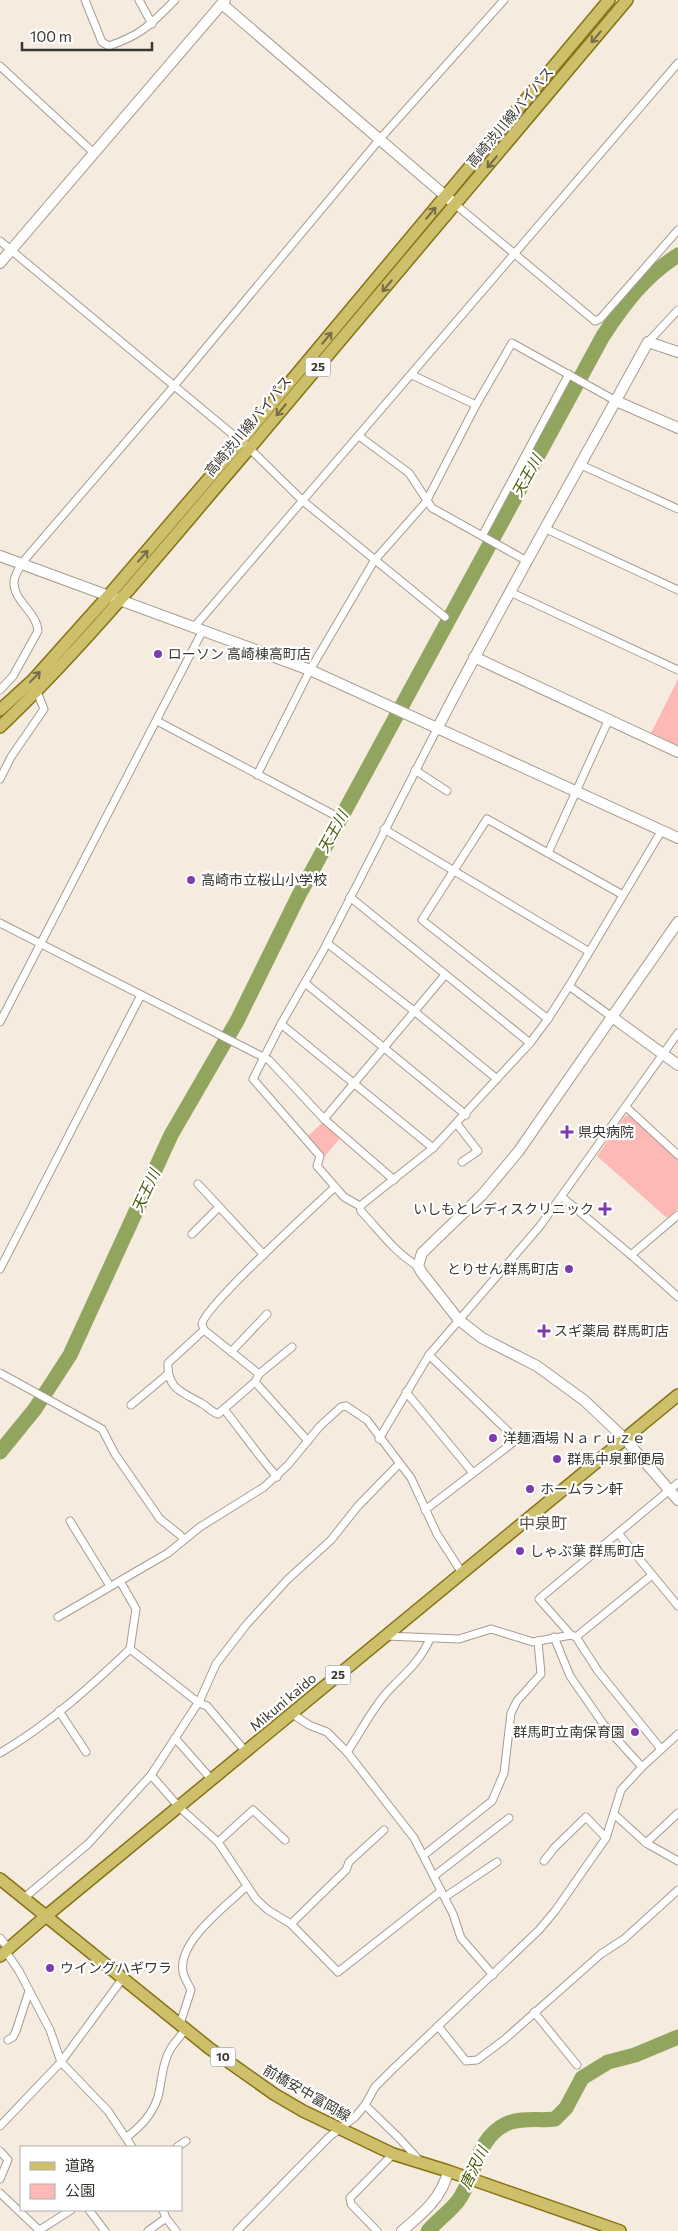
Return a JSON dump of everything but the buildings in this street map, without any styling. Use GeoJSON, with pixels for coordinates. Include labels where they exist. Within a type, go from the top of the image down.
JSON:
{"type":"FeatureCollection","features":[{"type":"Feature","properties":{"kind":"main road","name":"高崎渋川線バイパス"},"geometry":{"type":"LineString","coordinates":[[0,727],[37,692],[121,599],[445,196],[609,0]]}},
{"type":"Feature","properties":{"kind":"main road","name":"高崎渋川線バイパス"},"geometry":{"type":"LineString","coordinates":[[0,710],[33,680],[245,445],[456,205],[627,0]]}},
{"type":"Feature","properties":{"kind":"main road","name":"Mikuni kaido"},"geometry":{"type":"LineString","coordinates":[[5,1952],[291,1713],[678,1395]]}},
{"type":"Feature","properties":{"kind":"main road","name":"前橋安中富岡線"},"geometry":{"type":"LineString","coordinates":[[0,1879],[183,2026],[274,2094],[338,2129],[393,2154],[448,2171],[620,2231]]}},
{"type":"Feature","properties":{"kind":"street"},"geometry":{"type":"LineString","coordinates":[[85,0],[102,42],[109,46],[133,38],[152,24],[175,0]]}},
{"type":"Feature","properties":{"kind":"street"},"geometry":{"type":"LineString","coordinates":[[139,0],[152,24]]}},
{"type":"Feature","properties":{"kind":"street"},"geometry":{"type":"LineString","coordinates":[[0,690],[13,676],[38,631],[35,620],[16,591],[14,581],[21,564],[174,386],[379,140],[504,0]]}},
{"type":"Feature","properties":{"kind":"street"},"geometry":{"type":"LineString","coordinates":[[0,263],[223,1],[379,140],[595,321],[600,320],[678,230]]}},
{"type":"Feature","properties":{"kind":"street"},"geometry":{"type":"LineString","coordinates":[[0,1022],[157,721],[199,628],[303,501],[678,63]]}},
{"type":"Feature","properties":{"kind":"street"},"geometry":{"type":"LineString","coordinates":[[0,66],[94,153]]}},
{"type":"Feature","properties":{"kind":"street"},"geometry":{"type":"LineString","coordinates":[[0,241],[245,445],[303,501],[374,561],[445,617]]}},
{"type":"Feature","properties":{"kind":"street"},"geometry":{"type":"LineString","coordinates":[[678,310],[648,342],[581,465],[544,528],[384,829],[327,943],[281,1024],[253,1079],[320,1156],[317,1166],[348,1200],[360,1206],[361,1211],[407,1260],[418,1266],[459,1320],[482,1338],[537,1366],[573,1392],[625,1439],[678,1500]]}},
{"type":"Feature","properties":{"kind":"street"},"geometry":{"type":"LineString","coordinates":[[648,342],[678,352]]}},
{"type":"Feature","properties":{"kind":"street"},"geometry":{"type":"LineString","coordinates":[[257,775],[310,670],[374,561],[426,502],[476,405],[512,343],[616,400],[678,428]]}},
{"type":"Feature","properties":{"kind":"street"},"geometry":{"type":"LineString","coordinates":[[412,375],[476,405]]}},
{"type":"Feature","properties":{"kind":"street"},"geometry":{"type":"LineString","coordinates":[[485,538],[571,375]]}},
{"type":"Feature","properties":{"kind":"street"},"geometry":{"type":"LineString","coordinates":[[359,436],[409,473],[426,502],[432,508],[527,561]]}},
{"type":"Feature","properties":{"kind":"street"},"geometry":{"type":"LineString","coordinates":[[581,465],[678,509]]}},
{"type":"Feature","properties":{"kind":"street"},"geometry":{"type":"LineString","coordinates":[[544,528],[678,590]]}},
{"type":"Feature","properties":{"kind":"street"},"geometry":{"type":"LineString","coordinates":[[0,556],[310,670],[410,714],[678,838]]}},
{"type":"Feature","properties":{"kind":"street"},"geometry":{"type":"LineString","coordinates":[[510,592],[678,670]]}},
{"type":"Feature","properties":{"kind":"street"},"geometry":{"type":"LineString","coordinates":[[474,657],[678,752]]}},
{"type":"Feature","properties":{"kind":"street"},"geometry":{"type":"LineString","coordinates":[[0,779],[11,758],[44,709],[37,692]]}},
{"type":"Feature","properties":{"kind":"street"},"geometry":{"type":"LineString","coordinates":[[548,853],[578,791],[609,719]]}},
{"type":"Feature","properties":{"kind":"street"},"geometry":{"type":"LineString","coordinates":[[157,721],[338,817]]}},
{"type":"Feature","properties":{"kind":"street"},"geometry":{"type":"LineString","coordinates":[[415,770],[447,791]]}},
{"type":"Feature","properties":{"kind":"street"},"geometry":{"type":"LineString","coordinates":[[548,1019],[422,920],[487,819],[624,895]]}},
{"type":"Feature","properties":{"kind":"street"},"geometry":{"type":"LineString","coordinates":[[384,829],[454,869],[588,951]]}},
{"type":"Feature","properties":{"kind":"street"},"geometry":{"type":"LineString","coordinates":[[360,1206],[433,1148],[466,1115],[530,1043],[569,986],[588,951],[662,830]]}},
{"type":"Feature","properties":{"kind":"street"},"geometry":{"type":"LineString","coordinates":[[350,897],[530,1043]]}},
{"type":"Feature","properties":{"kind":"street"},"geometry":{"type":"LineString","coordinates":[[418,1266],[422,1253],[482,1195],[518,1152],[678,922]]}},
{"type":"Feature","properties":{"kind":"street"},"geometry":{"type":"LineString","coordinates":[[0,923],[269,1060],[324,1119],[394,1180]]}},
{"type":"Feature","properties":{"kind":"street"},"geometry":{"type":"LineString","coordinates":[[327,943],[414,1010],[497,1079]]}},
{"type":"Feature","properties":{"kind":"street"},"geometry":{"type":"LineString","coordinates":[[324,1119],[445,975]]}},
{"type":"Feature","properties":{"kind":"street"},"geometry":{"type":"LineString","coordinates":[[305,983],[466,1115]]}},
{"type":"Feature","properties":{"kind":"street"},"geometry":{"type":"LineString","coordinates":[[569,986],[664,1053],[678,1065]]}},
{"type":"Feature","properties":{"kind":"street"},"geometry":{"type":"LineString","coordinates":[[0,1269],[141,995]]}},
{"type":"Feature","properties":{"kind":"street"},"geometry":{"type":"LineString","coordinates":[[281,1024],[433,1148]]}},
{"type":"Feature","properties":{"kind":"street"},"geometry":{"type":"LineString","coordinates":[[379,1439],[429,1355],[540,1226],[678,1033]]}},
{"type":"Feature","properties":{"kind":"street"},"geometry":{"type":"LineString","coordinates":[[626,1107],[678,1155]]}},
{"type":"Feature","properties":{"kind":"street"},"geometry":{"type":"LineString","coordinates":[[456,1124],[478,1151],[462,1162]]}},
{"type":"Feature","properties":{"kind":"street"},"geometry":{"type":"LineString","coordinates":[[198,1184],[264,1255]]}},
{"type":"Feature","properties":{"kind":"street"},"geometry":{"type":"LineString","coordinates":[[258,1374],[204,1330],[203,1320],[237,1281],[335,1187]]}},
{"type":"Feature","properties":{"kind":"street"},"geometry":{"type":"LineString","coordinates":[[562,1197],[678,1297]]}},
{"type":"Feature","properties":{"kind":"street"},"geometry":{"type":"LineString","coordinates":[[192,1234],[220,1207]]}},
{"type":"Feature","properties":{"kind":"street"},"geometry":{"type":"LineString","coordinates":[[631,1255],[678,1215]]}},
{"type":"Feature","properties":{"kind":"street"},"geometry":{"type":"LineString","coordinates":[[231,1352],[267,1314]]}},
{"type":"Feature","properties":{"kind":"street"},"geometry":{"type":"LineString","coordinates":[[204,1330],[168,1363],[168,1374],[178,1390],[188,1398],[201,1403],[218,1414],[255,1382],[258,1374],[292,1346]]}},
{"type":"Feature","properties":{"kind":"street"},"geometry":{"type":"LineString","coordinates":[[426,1510],[473,1472],[516,1441],[516,1438],[429,1355]]}},
{"type":"Feature","properties":{"kind":"street"},"geometry":{"type":"LineString","coordinates":[[0,1373],[102,1429],[116,1454],[160,1520],[180,1534],[183,1540]]}},
{"type":"Feature","properties":{"kind":"street"},"geometry":{"type":"LineString","coordinates":[[131,1405],[168,1374]]}},
{"type":"Feature","properties":{"kind":"street"},"geometry":{"type":"LineString","coordinates":[[255,1382],[308,1441]]}},
{"type":"Feature","properties":{"kind":"street"},"geometry":{"type":"LineString","coordinates":[[406,1392],[473,1472]]}},
{"type":"Feature","properties":{"kind":"street"},"geometry":{"type":"LineString","coordinates":[[58,1618],[110,1586],[168,1554],[183,1540],[277,1477],[320,1426],[341,1407],[346,1406],[367,1420],[379,1439],[411,1478],[426,1510],[462,1573]]}},
{"type":"Feature","properties":{"kind":"street"},"geometry":{"type":"LineString","coordinates":[[224,1409],[242,1431],[251,1447],[277,1477]]}},
{"type":"Feature","properties":{"kind":"street"},"geometry":{"type":"LineString","coordinates":[[24,1898],[88,1844],[151,1775],[198,1702],[216,1664],[246,1625],[287,1580],[331,1540],[358,1506],[398,1464]]}},
{"type":"Feature","properties":{"kind":"street"},"geometry":{"type":"LineString","coordinates":[[661,1749],[598,1671],[573,1636],[539,1599],[678,1483]]}},
{"type":"Feature","properties":{"kind":"street"},"geometry":{"type":"LineString","coordinates":[[70,1521],[110,1586]]}},
{"type":"Feature","properties":{"kind":"street"},"geometry":{"type":"LineString","coordinates":[[618,1533],[678,1606]]}},
{"type":"Feature","properties":{"kind":"street"},"geometry":{"type":"LineString","coordinates":[[386,1636],[459,1639],[491,1629],[533,1642],[554,1637],[573,1636],[652,1575]]}},
{"type":"Feature","properties":{"kind":"street"},"geometry":{"type":"LineString","coordinates":[[0,1753],[26,1738],[59,1712],[130,1649],[136,1609],[120,1581]]}},
{"type":"Feature","properties":{"kind":"street"},"geometry":{"type":"LineString","coordinates":[[554,1637],[570,1676],[604,1725],[642,1767]]}},
{"type":"Feature","properties":{"kind":"street"},"geometry":{"type":"LineString","coordinates":[[348,1752],[378,1704],[394,1684],[403,1678],[422,1657],[430,1639]]}},
{"type":"Feature","properties":{"kind":"street"},"geometry":{"type":"LineString","coordinates":[[424,1855],[492,1801],[504,1773],[511,1713],[517,1702],[541,1674],[538,1641]]}},
{"type":"Feature","properties":{"kind":"street"},"geometry":{"type":"LineString","coordinates":[[130,1649],[198,1702],[207,1706],[246,1752]]}},
{"type":"Feature","properties":{"kind":"street"},"geometry":{"type":"LineString","coordinates":[[59,1712],[86,1752]]}},
{"type":"Feature","properties":{"kind":"street"},"geometry":{"type":"LineString","coordinates":[[291,1713],[309,1725],[326,1732],[348,1752],[414,1838],[443,1894],[461,1938],[493,1975]]}},
{"type":"Feature","properties":{"kind":"street"},"geometry":{"type":"LineString","coordinates":[[239,2230],[338,2129],[355,2117],[365,2105],[375,2086],[539,1930],[555,1911],[606,1838],[621,1790],[642,1767],[678,1734]]}},
{"type":"Feature","properties":{"kind":"street"},"geometry":{"type":"LineString","coordinates":[[175,1738],[212,1780]]}},
{"type":"Feature","properties":{"kind":"street"},"geometry":{"type":"LineString","coordinates":[[151,1775],[180,1807],[218,1842],[234,1863],[246,1886],[268,1910],[291,1924],[338,1972],[443,1894],[497,1862]]}},
{"type":"Feature","properties":{"kind":"street"},"geometry":{"type":"LineString","coordinates":[[218,1842],[253,1810],[285,1840]]}},
{"type":"Feature","properties":{"kind":"street"},"geometry":{"type":"LineString","coordinates":[[646,1843],[678,1813]]}},
{"type":"Feature","properties":{"kind":"street"},"geometry":{"type":"LineString","coordinates":[[614,1814],[646,1843],[678,1861]]}},
{"type":"Feature","properties":{"kind":"street"},"geometry":{"type":"LineString","coordinates":[[544,1861],[555,1847],[586,1817],[606,1838]]}},
{"type":"Feature","properties":{"kind":"street"},"geometry":{"type":"LineString","coordinates":[[434,1876],[509,1818]]}},
{"type":"Feature","properties":{"kind":"street"},"geometry":{"type":"LineString","coordinates":[[291,1924],[346,1870],[349,1862],[384,1830]]}},
{"type":"Feature","properties":{"kind":"street"},"geometry":{"type":"LineString","coordinates":[[127,2137],[144,2124],[148,2117],[157,2098],[161,2075],[171,2049],[183,2026],[191,1990],[183,1972],[183,1964],[190,1943],[246,1886]]}},
{"type":"Feature","properties":{"kind":"street"},"geometry":{"type":"LineString","coordinates":[[438,2026],[466,2061],[477,2060],[601,1954],[624,1939],[678,1890]]}},
{"type":"Feature","properties":{"kind":"street"},"geometry":{"type":"LineString","coordinates":[[0,1938],[5,1952],[50,2030],[61,2062],[108,2112],[132,2146]]}},
{"type":"Feature","properties":{"kind":"street"},"geometry":{"type":"LineString","coordinates":[[0,2126],[61,2062],[123,1978]]}},
{"type":"Feature","properties":{"kind":"street"},"geometry":{"type":"LineString","coordinates":[[8,2040],[13,2037],[16,2031],[28,1991]]}},
{"type":"Feature","properties":{"kind":"street"},"geometry":{"type":"LineString","coordinates":[[534,2012],[577,2065]]}},
{"type":"Feature","properties":{"kind":"street"},"geometry":{"type":"LineString","coordinates":[[365,2105],[400,2139],[422,2164]]}},
{"type":"Feature","properties":{"kind":"street"},"geometry":{"type":"LineString","coordinates":[[178,2146],[186,2141]]}},
{"type":"Feature","properties":{"kind":"street"},"geometry":{"type":"LineString","coordinates":[[0,2151],[8,2160],[0,2179]]}},
{"type":"Feature","properties":{"kind":"street"},"geometry":{"type":"LineString","coordinates":[[377,2231],[351,2204],[350,2198],[393,2154]]}},
{"type":"Feature","properties":{"kind":"street"},"geometry":{"type":"LineString","coordinates":[[402,2231],[428,2208],[446,2183],[448,2171]]}},
{"type":"Feature","properties":{"kind":"street"},"geometry":{"type":"LineString","coordinates":[[0,2193],[38,2231],[69,2211]]}},
{"type":"Feature","properties":{"kind":"street"},"geometry":{"type":"LineString","coordinates":[[90,2211],[105,2231]]}},
{"type":"Feature","properties":{"kind":"street"},"geometry":{"type":"LineString","coordinates":[[163,2211],[166,2218],[176,2231]]}},
{"type":"Feature","properties":{"kind":"street"},"geometry":{"type":"LineString","coordinates":[[148,2231],[166,2218]]}},
{"type":"Feature","properties":{"kind":"green space"},"geometry":{"type":"Polygon","coordinates":[[[678,679],[678,746],[651,733],[678,679]]]}},
{"type":"Feature","properties":{"kind":"green space"},"geometry":{"type":"Polygon","coordinates":[[[630,1115],[678,1159],[678,1209],[667,1218],[597,1156],[625,1116],[630,1115]]]}},
{"type":"Feature","properties":{"kind":"green space"},"geometry":{"type":"Polygon","coordinates":[[[323,1122],[341,1137],[324,1157],[308,1136],[323,1122]]]}},
{"type":"Feature","properties":{"kind":"waterway","name":"天王川"},"geometry":{"type":"LineString","coordinates":[[0,1452],[35,1409],[70,1355],[171,1135],[237,1021],[299,895],[603,336],[636,291],[655,272],[678,255]]}},
{"type":"Feature","properties":{"kind":"waterway","name":"唐沢川"},"geometry":{"type":"LineString","coordinates":[[428,2231],[458,2201],[482,2149],[496,2131],[512,2122],[555,2119],[566,2108],[582,2078],[608,2062],[635,2055],[678,2037]]}},
{"type":"Feature","properties":{"kind":"place","name":"ローソン 高崎棟高町店"},"geometry":{"type":"Point","coordinates":[158,654]}},
{"type":"Feature","properties":{"kind":"place","name":"高崎市立桜山小学校"},"geometry":{"type":"Point","coordinates":[191,880]}},
{"type":"Feature","properties":{"kind":"place","name":"県央病院"},"geometry":{"type":"Point","coordinates":[567,1132]}},
{"type":"Feature","properties":{"kind":"place","name":"いしもとレディスクリニック"},"geometry":{"type":"Point","coordinates":[605,1209]}},
{"type":"Feature","properties":{"kind":"place","name":"とりせん群馬町店"},"geometry":{"type":"Point","coordinates":[569,1269]}},
{"type":"Feature","properties":{"kind":"place","name":"スギ薬局 群馬町店"},"geometry":{"type":"Point","coordinates":[544,1331]}},
{"type":"Feature","properties":{"kind":"place","name":"洋麺酒場 Ｎａｒｕｚｅ"},"geometry":{"type":"Point","coordinates":[493,1438]}},
{"type":"Feature","properties":{"kind":"place","name":"群馬中泉郵便局"},"geometry":{"type":"Point","coordinates":[557,1459]}},
{"type":"Feature","properties":{"kind":"place","name":"ホームラン軒"},"geometry":{"type":"Point","coordinates":[530,1489]}},
{"type":"Feature","properties":{"kind":"place","name":"しゃぶ葉 群馬町店"},"geometry":{"type":"Point","coordinates":[520,1551]}},
{"type":"Feature","properties":{"kind":"place","name":"群馬町立南保育園"},"geometry":{"type":"Point","coordinates":[635,1732]}},
{"type":"Feature","properties":{"kind":"place","name":"ウイングハギワラ"},"geometry":{"type":"Point","coordinates":[50,1968]}},
{"type":"Feature","properties":{"kind":"district","name":"中泉町"},"geometry":{"type":"Point","coordinates":[543,1523]}}]}
